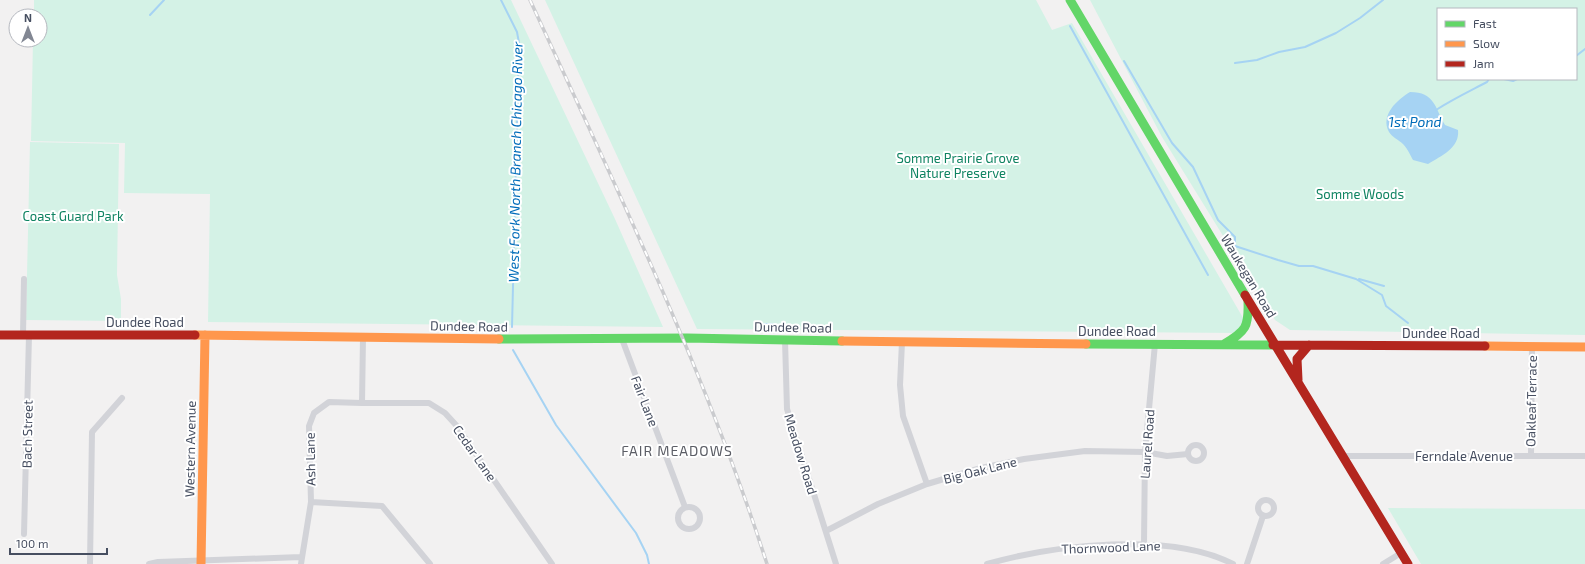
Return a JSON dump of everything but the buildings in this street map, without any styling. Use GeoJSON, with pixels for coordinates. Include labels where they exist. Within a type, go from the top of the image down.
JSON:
{"type":"FeatureCollection","features":[{"type":"Feature","properties":{"kind":"main road","name":"Waukegan Road"},"geometry":{"type":"LineString","coordinates":[[1070,0],[1275,345],[1408,564]]}},
{"type":"Feature","properties":{"kind":"main road"},"geometry":{"type":"LineString","coordinates":[[1223,344],[1245,331],[1249,323],[1248,299]]}},
{"type":"Feature","properties":{"kind":"main road","name":"Dundee Road"},"geometry":{"type":"LineString","coordinates":[[0,335],[205,335],[502,339],[687,338],[902,342],[1585,347]]}},
{"type":"Feature","properties":{"kind":"main road","name":"Western Avenue"},"geometry":{"type":"LineString","coordinates":[[201,562],[205,335]]}},
{"type":"Feature","properties":{"kind":"main road"},"geometry":{"type":"LineString","coordinates":[[1298,382],[1297,359],[1309,345]]}},
{"type":"Feature","properties":{"kind":"street","name":"Bach Street"},"geometry":{"type":"LineString","coordinates":[[24,279],[26,335],[24,534]]}},
{"type":"Feature","properties":{"kind":"street"},"geometry":{"type":"LineString","coordinates":[[362,403],[363,338]]}},
{"type":"Feature","properties":{"kind":"street","name":"Fair Lane"},"geometry":{"type":"LineString","coordinates":[[622,339],[685,507]]}},
{"type":"Feature","properties":{"kind":"street","name":"Meadow Road"},"geometry":{"type":"LineString","coordinates":[[785,340],[787,409],[836,564]]}},
{"type":"Feature","properties":{"kind":"street"},"geometry":{"type":"LineString","coordinates":[[902,342],[900,385],[903,416],[927,484]]}},
{"type":"Feature","properties":{"kind":"street","name":"Laurel Road"},"geometry":{"type":"LineString","coordinates":[[1144,544],[1145,452],[1155,344]]}},
{"type":"Feature","properties":{"kind":"street","name":"Oakleaf Terrace"},"geometry":{"type":"LineString","coordinates":[[1531,456],[1532,346]]}},
{"type":"Feature","properties":{"kind":"street"},"geometry":{"type":"LineString","coordinates":[[90,564],[92,432],[122,398]]}},
{"type":"Feature","properties":{"kind":"street","name":"Ash Lane"},"geometry":{"type":"LineString","coordinates":[[301,561],[311,502],[309,426],[314,413],[328,402],[362,403]]}},
{"type":"Feature","properties":{"kind":"street","name":"Cedar Lane"},"geometry":{"type":"LineString","coordinates":[[362,403],[429,403],[445,413],[456,425],[552,564]]}},
{"type":"Feature","properties":{"kind":"street","name":"Big Oak Lane"},"geometry":{"type":"LineString","coordinates":[[826,531],[878,504],[927,484],[981,468],[1024,459],[1085,451],[1145,452],[1167,456],[1188,454]]}},
{"type":"Feature","properties":{"kind":"street","name":"Ferndale Avenue"},"geometry":{"type":"LineString","coordinates":[[1342,456],[1585,456]]}},
{"type":"Feature","properties":{"kind":"street","name":"Ash Lane"},"geometry":{"type":"LineString","coordinates":[[311,502],[382,506],[427,563]]}},
{"type":"Feature","properties":{"kind":"street"},"geometry":{"type":"LineString","coordinates":[[1247,564],[1263,516]]}},
{"type":"Feature","properties":{"kind":"street","name":"Thornwood Lane"},"geometry":{"type":"LineString","coordinates":[[987,564],[1010,557],[1064,548],[1144,544],[1174,546],[1200,552],[1233,564]]}},
{"type":"Feature","properties":{"kind":"street"},"geometry":{"type":"LineString","coordinates":[[1383,564],[1401,553]]}},
{"type":"Feature","properties":{"kind":"street"},"geometry":{"type":"LineString","coordinates":[[149,564],[158,562],[301,561]]}},
{"type":"Feature","properties":{"kind":"green space"},"geometry":{"type":"Polygon","coordinates":[[[34,0],[511,0],[615,219],[663,327],[208,322],[210,194],[124,193],[125,143],[31,141],[33,48],[48,48],[48,8],[34,8],[34,0]]]}},
{"type":"Feature","properties":{"kind":"green space","name":"Somme Prairie Grove Nature Preserve"},"geometry":{"type":"Polygon","coordinates":[[[545,0],[1036,0],[1052,30],[1072,23],[1246,323],[1239,333],[697,329],[545,0]]]}},
{"type":"Feature","properties":{"kind":"green space","name":"Somme Woods"},"geometry":{"type":"Polygon","coordinates":[[[1090,0],[1585,0],[1585,335],[1290,330],[1275,320],[1162,137],[1090,0]]]}},
{"type":"Feature","properties":{"kind":"green space","name":"Coast Guard Park"},"geometry":{"type":"Polygon","coordinates":[[[30,142],[119,144],[117,275],[121,299],[121,321],[26,320],[30,142]]]}},
{"type":"Feature","properties":{"kind":"green space"},"geometry":{"type":"Polygon","coordinates":[[[1388,508],[1585,509],[1585,564],[1421,564],[1388,508]]]}},
{"type":"Feature","properties":{"kind":"water","name":"1st Pond"},"geometry":{"type":"Polygon","coordinates":[[[1410,92],[1425,95],[1429,98],[1436,107],[1445,125],[1458,130],[1458,136],[1453,147],[1428,164],[1413,160],[1405,146],[1390,134],[1387,126],[1388,114],[1391,109],[1400,99],[1410,92]]]}},
{"type":"Feature","properties":{"kind":"waterway"},"geometry":{"type":"LineString","coordinates":[[150,15],[164,0]]}},
{"type":"Feature","properties":{"kind":"waterway","name":"West Fork North Branch Chicago River"},"geometry":{"type":"LineString","coordinates":[[501,0],[517,32],[519,43],[512,327]]}},
{"type":"Feature","properties":{"kind":"waterway"},"geometry":{"type":"LineString","coordinates":[[1235,63],[1257,60],[1279,52],[1305,47],[1336,33],[1360,18],[1383,0]]}},
{"type":"Feature","properties":{"kind":"waterway"},"geometry":{"type":"LineString","coordinates":[[1070,26],[1208,275]]}},
{"type":"Feature","properties":{"kind":"waterway"},"geometry":{"type":"LineString","coordinates":[[1577,55],[1585,49]]}},
{"type":"Feature","properties":{"kind":"waterway"},"geometry":{"type":"LineString","coordinates":[[1124,61],[1172,143],[1193,167],[1218,220],[1235,237],[1235,246],[1299,266],[1313,266],[1356,279],[1382,295],[1386,306],[1408,323]]}},
{"type":"Feature","properties":{"kind":"waterway"},"geometry":{"type":"LineString","coordinates":[[1436,110],[1488,80]]}},
{"type":"Feature","properties":{"kind":"waterway"},"geometry":{"type":"LineString","coordinates":[[1508,80],[1515,80]]}},
{"type":"Feature","properties":{"kind":"waterway"},"geometry":{"type":"LineString","coordinates":[[1359,279],[1384,286]]}},
{"type":"Feature","properties":{"kind":"waterway"},"geometry":{"type":"LineString","coordinates":[[755,324],[772,324]]}},
{"type":"Feature","properties":{"kind":"waterway","name":"West Fork North Branch Chicago River"},"geometry":{"type":"LineString","coordinates":[[513,350],[556,425],[636,533],[647,555],[649,564]]}},
{"type":"Feature","properties":{"kind":"railway"},"geometry":{"type":"LineString","coordinates":[[530,0],[626,209],[687,349],[743,492],[767,564]]}},
{"type":"Feature","properties":{"kind":"traffic: fast"},"geometry":{"type":"LineString","coordinates":[[1070,0],[1245,295]]}},
{"type":"Feature","properties":{"kind":"traffic: fast"},"geometry":{"type":"LineString","coordinates":[[1224,344],[1242,332],[1245,327],[1248,317],[1248,301]]}},
{"type":"Feature","properties":{"kind":"traffic: fast"},"geometry":{"type":"LineString","coordinates":[[499,339],[687,338],[842,341]]}},
{"type":"Feature","properties":{"kind":"traffic: fast"},"geometry":{"type":"LineString","coordinates":[[1086,344],[1273,345]]}},
{"type":"Feature","properties":{"kind":"traffic: slow"},"geometry":{"type":"LineString","coordinates":[[195,335],[499,339]]}},
{"type":"Feature","properties":{"kind":"traffic: slow"},"geometry":{"type":"LineString","coordinates":[[201,564],[205,335]]}},
{"type":"Feature","properties":{"kind":"traffic: slow"},"geometry":{"type":"LineString","coordinates":[[842,341],[1086,344]]}},
{"type":"Feature","properties":{"kind":"traffic: slow"},"geometry":{"type":"LineString","coordinates":[[1485,346],[1585,347]]}},
{"type":"Feature","properties":{"kind":"traffic: jam"},"geometry":{"type":"LineString","coordinates":[[1245,295],[1408,564]]}},
{"type":"Feature","properties":{"kind":"traffic: jam"},"geometry":{"type":"LineString","coordinates":[[0,335],[195,335]]}},
{"type":"Feature","properties":{"kind":"traffic: jam"},"geometry":{"type":"LineString","coordinates":[[1273,345],[1485,346]]}},
{"type":"Feature","properties":{"kind":"traffic: jam"},"geometry":{"type":"LineString","coordinates":[[1298,380],[1297,359],[1309,345]]}},
{"type":"Feature","properties":{"kind":"district","name":"FAIR MEADOWS"},"geometry":{"type":"Point","coordinates":[677,450]}}]}
